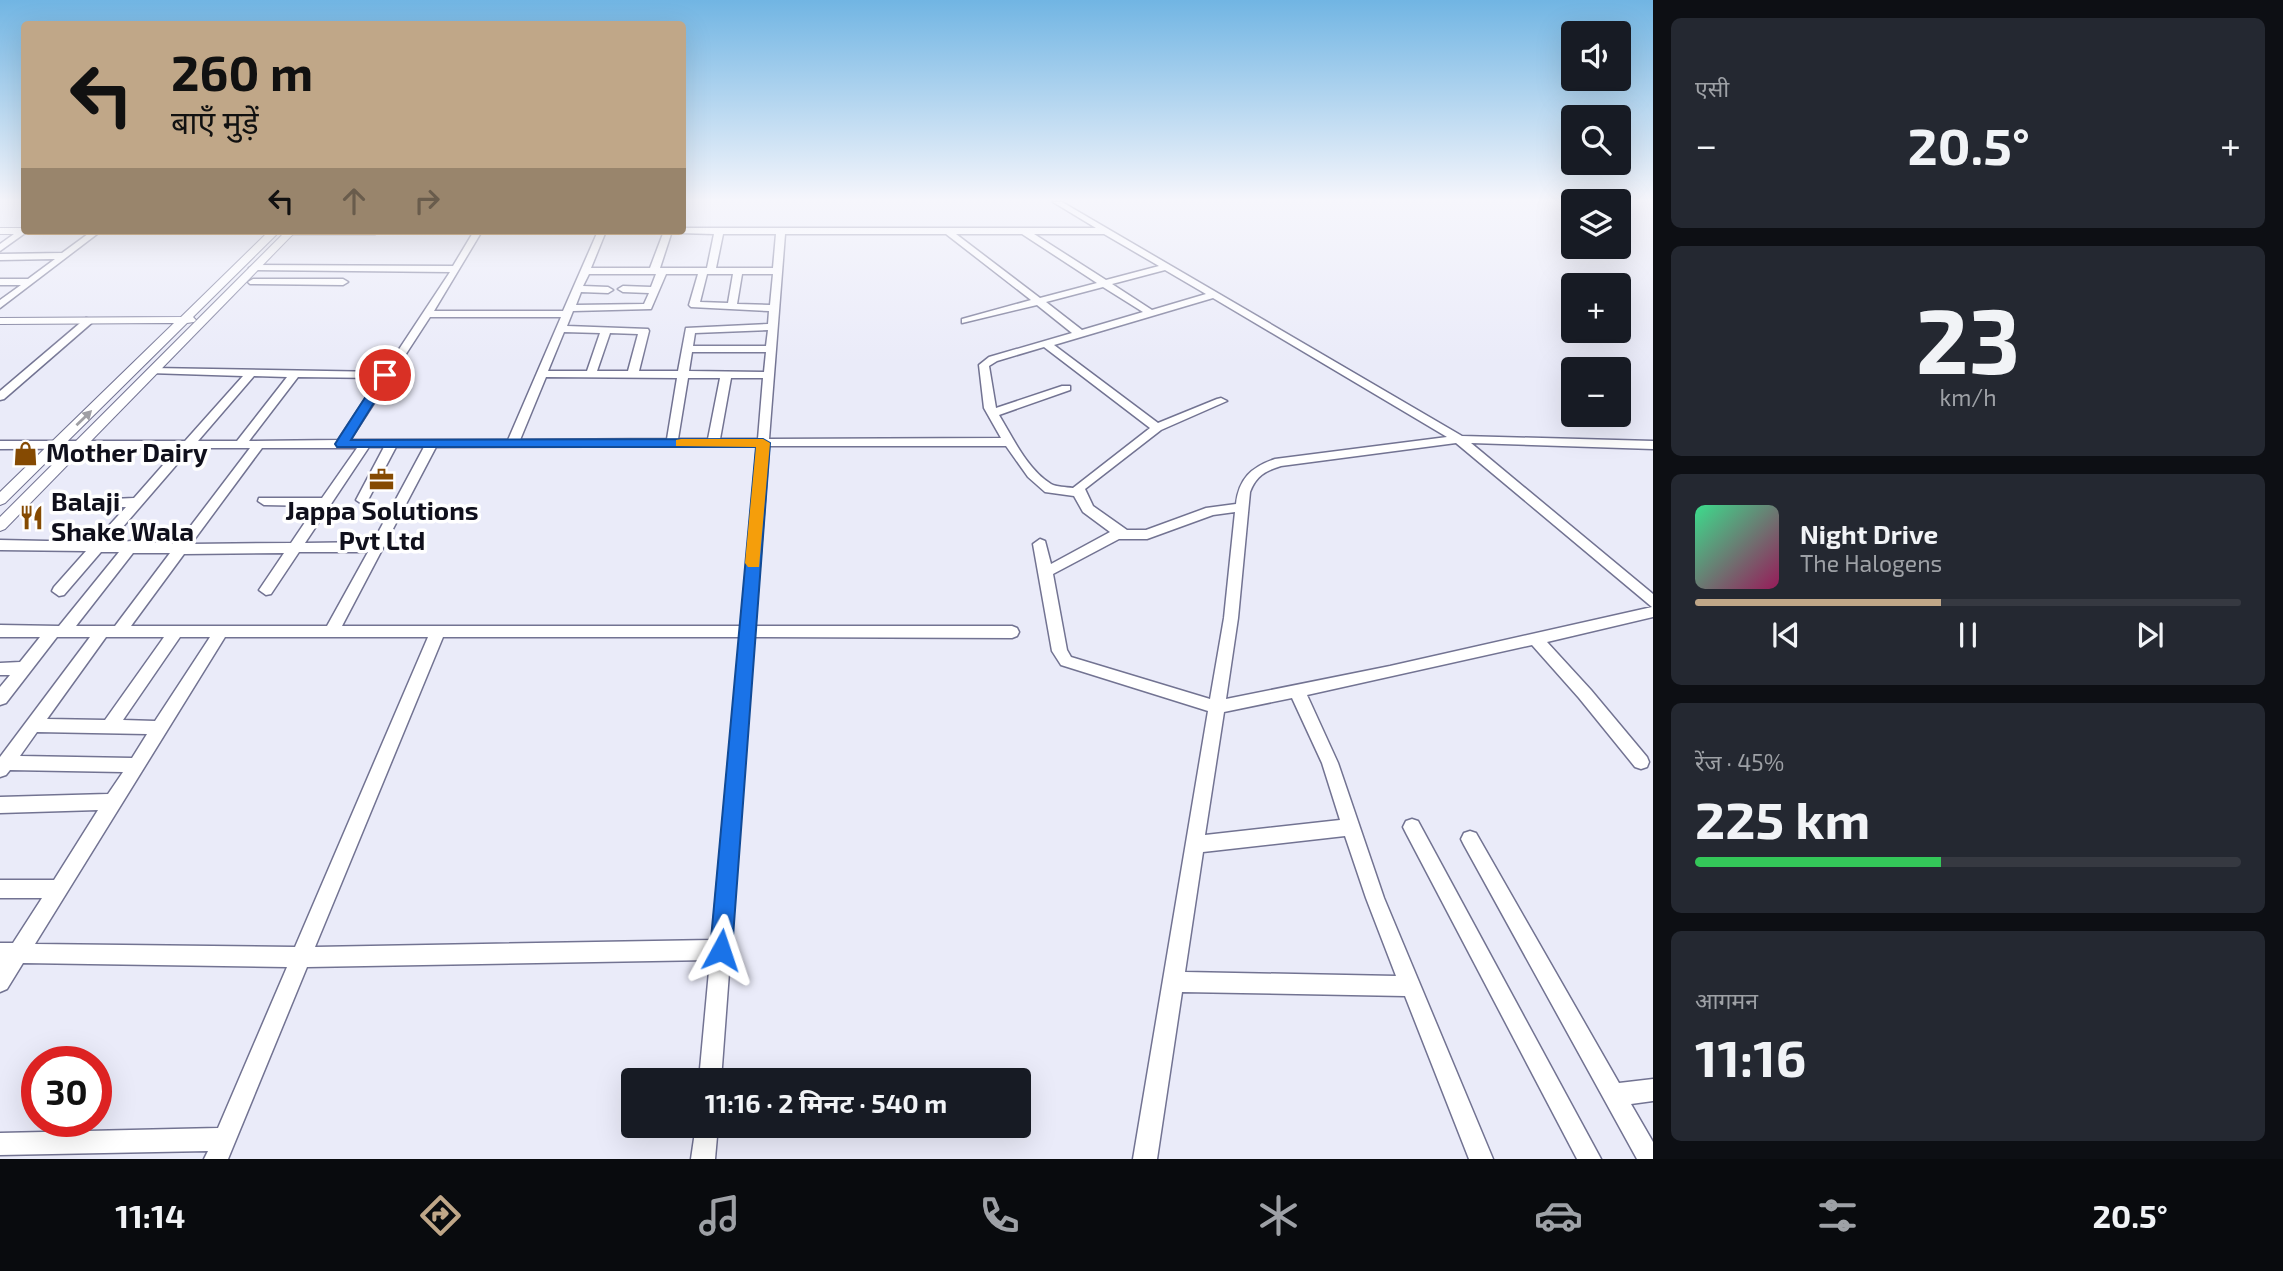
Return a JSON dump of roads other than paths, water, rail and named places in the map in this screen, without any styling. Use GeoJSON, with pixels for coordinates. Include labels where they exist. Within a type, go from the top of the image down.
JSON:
{"type":"FeatureCollection","features":[{"type":"Feature","properties":{"kind":"street"},"geometry":{"type":"LineString","coordinates":[[0,257],[58,256]]}},
{"type":"Feature","properties":{"kind":"street"},"geometry":{"type":"LineString","coordinates":[[0,305],[64,256]]}},
{"type":"Feature","properties":{"kind":"street"},"geometry":{"type":"LineString","coordinates":[[0,500],[249,256]]}},
{"type":"Feature","properties":{"kind":"street"},"geometry":{"type":"LineString","coordinates":[[0,526],[266,256]]}},
{"type":"Feature","properties":{"kind":"street"},"geometry":{"type":"LineString","coordinates":[[342,444],[463,256]]}},
{"type":"Feature","properties":{"kind":"street"},"geometry":{"type":"LineString","coordinates":[[512,444],[591,256]]}},
{"type":"Feature","properties":{"kind":"street"},"geometry":{"type":"LineString","coordinates":[[427,314],[649,307],[656,290],[662,256]]}},
{"type":"Feature","properties":{"kind":"street"},"geometry":{"type":"LineString","coordinates":[[711,256],[694,305],[774,308]]}},
{"type":"Feature","properties":{"kind":"street"},"geometry":{"type":"LineString","coordinates":[[711,1068],[778,256]]}},
{"type":"Feature","properties":{"kind":"street"},"geometry":{"type":"LineString","coordinates":[[980,256],[1078,332]]}},
{"type":"Feature","properties":{"kind":"street"},"geometry":{"type":"LineString","coordinates":[[1063,256],[1149,312]]}},
{"type":"Feature","properties":{"kind":"street"},"geometry":{"type":"LineString","coordinates":[[1151,256],[1459,439],[1653,602]]}},
{"type":"Feature","properties":{"kind":"street"},"geometry":{"type":"LineString","coordinates":[[966,321],[1169,266]]}},
{"type":"Feature","properties":{"kind":"street"},"geometry":{"type":"LineString","coordinates":[[254,268],[456,269]]}},
{"type":"Feature","properties":{"kind":"street"},"geometry":{"type":"LineString","coordinates":[[585,271],[777,271]]}},
{"type":"Feature","properties":{"kind":"street"},"geometry":{"type":"LineString","coordinates":[[732,307],[738,271]]}},
{"type":"Feature","properties":{"kind":"street"},"geometry":{"type":"LineString","coordinates":[[0,282],[30,282]]}},
{"type":"Feature","properties":{"kind":"street"},"geometry":{"type":"LineString","coordinates":[[253,282],[343,282]]}},
{"type":"Feature","properties":{"kind":"street"},"geometry":{"type":"LineString","coordinates":[[578,289],[608,290]]}},
{"type":"Feature","properties":{"kind":"street"},"geometry":{"type":"LineString","coordinates":[[623,289],[656,290]]}},
{"type":"Feature","properties":{"kind":"street"},"geometry":{"type":"LineString","coordinates":[[1079,493],[1058,492],[1040,483],[1009,442],[993,413],[984,365],[993,359],[1078,332],[1216,294]]}},
{"type":"Feature","properties":{"kind":"street"},"geometry":{"type":"LineString","coordinates":[[0,397],[90,320]]}},
{"type":"Feature","properties":{"kind":"street"},"geometry":{"type":"LineString","coordinates":[[0,321],[203,320]]}},
{"type":"Feature","properties":{"kind":"street"},"geometry":{"type":"LineString","coordinates":[[672,443],[690,330],[771,327]]}},
{"type":"Feature","properties":{"kind":"street"},"geometry":{"type":"LineString","coordinates":[[561,329],[644,331],[633,374]]}},
{"type":"Feature","properties":{"kind":"street"},"geometry":{"type":"LineString","coordinates":[[591,374],[606,329]]}},
{"type":"Feature","properties":{"kind":"street"},"geometry":{"type":"LineString","coordinates":[[1045,343],[1157,428]]}},
{"type":"Feature","properties":{"kind":"street"},"geometry":{"type":"LineString","coordinates":[[687,349],[770,349]]}},
{"type":"Feature","properties":{"kind":"street"},"geometry":{"type":"LineString","coordinates":[[153,371],[385,375]]}},
{"type":"Feature","properties":{"kind":"street"},"geometry":{"type":"LineString","coordinates":[[59,591],[250,374]]}},
{"type":"Feature","properties":{"kind":"street"},"geometry":{"type":"LineString","coordinates":[[541,374],[769,375]]}},
{"type":"Feature","properties":{"kind":"street"},"geometry":{"type":"LineString","coordinates":[[240,445],[294,375]]}},
{"type":"Feature","properties":{"kind":"street"},"geometry":{"type":"LineString","coordinates":[[713,443],[726,375]]}},
{"type":"Feature","properties":{"kind":"street"},"geometry":{"type":"LineString","coordinates":[[993,413],[1066,388]]}},
{"type":"Feature","properties":{"kind":"street"},"geometry":{"type":"LineString","coordinates":[[1079,493],[1082,483],[1157,428],[1221,401]]}},
{"type":"Feature","properties":{"kind":"street"},"geometry":{"type":"LineString","coordinates":[[1144,1159],[1231,618],[1248,479],[1258,469],[1279,462],[1459,439],[1653,445]]}},
{"type":"Feature","properties":{"kind":"street"},"geometry":{"type":"LineString","coordinates":[[0,445],[1009,442]]}},
{"type":"Feature","properties":{"kind":"street"},"geometry":{"type":"LineString","coordinates":[[120,631],[259,444]]}},
{"type":"Feature","properties":{"kind":"street"},"geometry":{"type":"LineString","coordinates":[[266,590],[365,444]]}},
{"type":"Feature","properties":{"kind":"street"},"geometry":{"type":"LineString","coordinates":[[362,500],[392,444]]}},
{"type":"Feature","properties":{"kind":"street"},"geometry":{"type":"LineString","coordinates":[[332,631],[432,444]]}},
{"type":"Feature","properties":{"kind":"street"},"geometry":{"type":"LineString","coordinates":[[1079,493],[1098,518],[1122,533],[1147,535],[1210,511],[1243,507]]}},
{"type":"Feature","properties":{"kind":"street"},"geometry":{"type":"LineString","coordinates":[[264,501],[324,502]]}},
{"type":"Feature","properties":{"kind":"street"},"geometry":{"type":"LineString","coordinates":[[74,505],[139,502]]}},
{"type":"Feature","properties":{"kind":"street"},"geometry":{"type":"LineString","coordinates":[[1044,573],[1082,551],[1122,533]]}},
{"type":"Feature","properties":{"kind":"street"},"geometry":{"type":"LineString","coordinates":[[1040,544],[1060,651],[1066,662],[1217,707],[1653,612]]}},
{"type":"Feature","properties":{"kind":"street"},"geometry":{"type":"LineString","coordinates":[[0,545],[100,545],[181,549],[377,547]]}},
{"type":"Feature","properties":{"kind":"street"},"geometry":{"type":"LineString","coordinates":[[0,699],[131,547]]}},
{"type":"Feature","properties":{"kind":"street"},"geometry":{"type":"LineString","coordinates":[[0,631],[1012,632]]}},
{"type":"Feature","properties":{"kind":"street"},"geometry":{"type":"LineString","coordinates":[[3,767],[102,631]]}},
{"type":"Feature","properties":{"kind":"street"},"geometry":{"type":"LineString","coordinates":[[109,727],[176,631]]}},
{"type":"Feature","properties":{"kind":"street"},"geometry":{"type":"LineString","coordinates":[[0,982],[9,953],[58,890],[221,631]]}},
{"type":"Feature","properties":{"kind":"street"},"geometry":{"type":"LineString","coordinates":[[0,1144],[220,1149],[438,631]]}},
{"type":"Feature","properties":{"kind":"street"},"geometry":{"type":"LineString","coordinates":[[1535,639],[1586,694],[1641,762]]}},
{"type":"Feature","properties":{"kind":"street"},"geometry":{"type":"LineString","coordinates":[[0,669],[24,668]]}},
{"type":"Feature","properties":{"kind":"street"},"geometry":{"type":"LineString","coordinates":[[1297,691],[1330,763],[1374,898],[1481,1159]]}},
{"type":"Feature","properties":{"kind":"street"},"geometry":{"type":"LineString","coordinates":[[33,725],[160,728]]}},
{"type":"Feature","properties":{"kind":"street"},"geometry":{"type":"LineString","coordinates":[[3,767],[136,765]]}},
{"type":"Feature","properties":{"kind":"street"},"geometry":{"type":"LineString","coordinates":[[0,805],[113,802]]}},
{"type":"Feature","properties":{"kind":"street"},"geometry":{"type":"LineString","coordinates":[[1195,845],[1351,827]]}},
{"type":"Feature","properties":{"kind":"street"},"geometry":{"type":"LineString","coordinates":[[1412,827],[1589,1159]]}},
{"type":"Feature","properties":{"kind":"street"},"geometry":{"type":"LineString","coordinates":[[1471,839],[1650,1159]]}},
{"type":"Feature","properties":{"kind":"street"},"geometry":{"type":"LineString","coordinates":[[0,890],[58,890]]}},
{"type":"Feature","properties":{"kind":"street"},"geometry":{"type":"LineString","coordinates":[[9,953],[301,957],[721,950]]}},
{"type":"Feature","properties":{"kind":"street"},"geometry":{"type":"LineString","coordinates":[[1173,982],[1410,986]]}},
{"type":"Feature","properties":{"kind":"street"},"geometry":{"type":"LineString","coordinates":[[1614,1095],[1653,1090]]}},
{"type":"Feature","properties":{"kind":"street"},"geometry":{"type":"LineString","coordinates":[[703,1159],[705,1138]]}},
{"type":"Feature","properties":{"kind":"place","name":"Mother Dairy"},"geometry":{"type":"Point","coordinates":[26,453]}},
{"type":"Feature","properties":{"kind":"place","name":"Jappa Solutions Pvt Ltd"},"geometry":{"type":"Point","coordinates":[382,479]}},
{"type":"Feature","properties":{"kind":"place","name":"Balaji Shake Wala"},"geometry":{"type":"Point","coordinates":[31,517]}}]}
